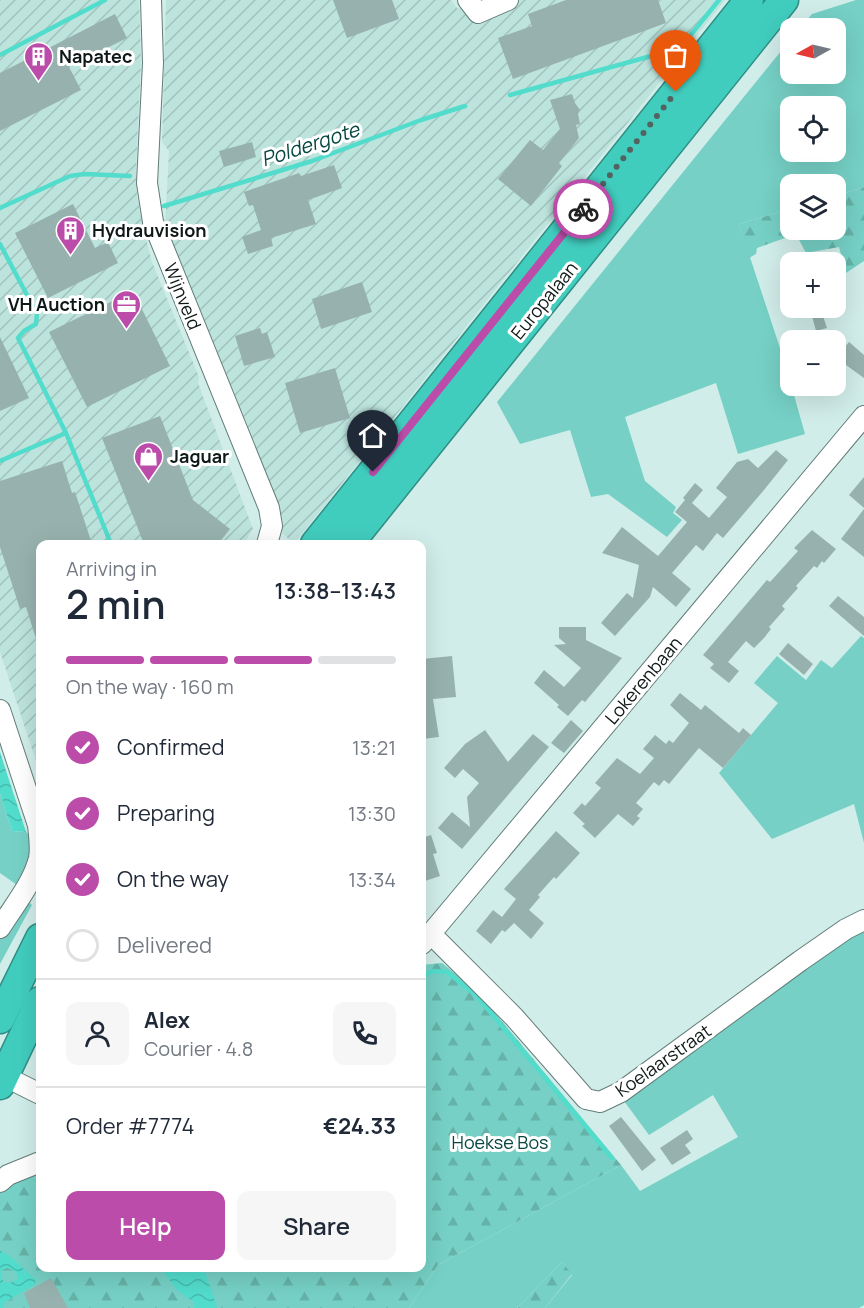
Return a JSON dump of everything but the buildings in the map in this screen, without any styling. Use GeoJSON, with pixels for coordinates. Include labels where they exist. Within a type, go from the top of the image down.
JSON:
{"type":"FeatureCollection","features":[{"type":"Feature","properties":{"kind":"highway","name":"Europalaan"},"geometry":{"type":"LineString","coordinates":[[318,540],[749,0]]}},
{"type":"Feature","properties":{"kind":"highway","name":"Europalaan"},"geometry":{"type":"LineString","coordinates":[[353,540],[784,0]]}},
{"type":"Feature","properties":{"kind":"highway"},"geometry":{"type":"LineString","coordinates":[[0,1019],[36,946]]}},
{"type":"Feature","properties":{"kind":"highway"},"geometry":{"type":"LineString","coordinates":[[1,1078],[36,1009]]}},
{"type":"Feature","properties":{"kind":"street","name":"Wijnveld"},"geometry":{"type":"LineString","coordinates":[[151,0],[153,63],[147,183],[153,222],[269,508],[272,526],[268,540]]}},
{"type":"Feature","properties":{"kind":"street"},"geometry":{"type":"LineString","coordinates":[[473,6],[508,0]]}},
{"type":"Feature","properties":{"kind":"street","name":"Lokerenbaan"},"geometry":{"type":"LineString","coordinates":[[426,938],[864,416]]}},
{"type":"Feature","properties":{"kind":"street"},"geometry":{"type":"LineString","coordinates":[[0,710],[34,790],[36,808]]}},
{"type":"Feature","properties":{"kind":"street"},"geometry":{"type":"LineString","coordinates":[[0,928],[36,865]]}},
{"type":"Feature","properties":{"kind":"street","name":"Koelaarstraat"},"geometry":{"type":"LineString","coordinates":[[426,940],[514,1017],[586,1099],[600,1102],[621,1092],[800,961],[846,929],[864,920]]}},
{"type":"Feature","properties":{"kind":"street"},"geometry":{"type":"LineString","coordinates":[[1,1078],[36,1092]]}},
{"type":"Feature","properties":{"kind":"street"},"geometry":{"type":"LineString","coordinates":[[0,1182],[8,1175],[36,1164]]}},
{"type":"Feature","properties":{"kind":"shaded area"},"geometry":{"type":"Polygon","coordinates":[[[0,0],[139,0],[141,63],[136,170],[137,196],[143,227],[152,262],[199,377],[198,383],[253,529],[246,540],[36,540],[36,761],[0,652],[0,0]]]}},
{"type":"Feature","properties":{"kind":"shaded area"},"geometry":{"type":"Polygon","coordinates":[[[166,0],[451,0],[458,9],[476,0],[725,0],[297,540],[290,540],[278,529],[165,227],[169,151],[162,142],[166,0]]]}},
{"type":"Feature","properties":{"kind":"green space"},"geometry":{"type":"Polygon","coordinates":[[[856,0],[864,0],[864,187],[846,193],[846,174],[780,174],[780,212],[739,224],[780,348],[780,396],[794,396],[805,434],[738,454],[716,383],[625,417],[645,481],[676,507],[673,513],[682,520],[667,537],[608,494],[591,497],[570,430],[520,444],[497,402],[780,52],[780,84],[846,84],[846,18],[809,18],[812,14],[856,0]]]}},
{"type":"Feature","properties":{"kind":"green space"},"geometry":{"type":"Polygon","coordinates":[[[864,187],[864,261],[846,273],[846,252],[840,252],[839,247],[805,252],[799,240],[846,240],[846,193],[864,187]]]}},
{"type":"Feature","properties":{"kind":"green space"},"geometry":{"type":"Polygon","coordinates":[[[780,212],[780,240],[757,248],[756,254],[749,258],[739,224],[780,212]]]}},
{"type":"Feature","properties":{"kind":"green space"},"geometry":{"type":"Polygon","coordinates":[[[861,636],[864,638],[864,843],[854,804],[772,839],[719,773],[778,703],[754,683],[777,656],[806,680],[821,660],[832,668],[861,636]]]}},
{"type":"Feature","properties":{"kind":"green space"},"geometry":{"type":"Polygon","coordinates":[[[0,793],[12,831],[26,832],[30,835],[29,859],[17,885],[0,873],[0,793]]]}},
{"type":"Feature","properties":{"kind":"green space"},"geometry":{"type":"Polygon","coordinates":[[[26,899],[32,905],[0,964],[0,939],[26,899]]]}},
{"type":"Feature","properties":{"kind":"green space"},"geometry":{"type":"Polygon","coordinates":[[[864,929],[864,1305],[859,1308],[545,1308],[572,1275],[562,1262],[517,1308],[409,1308],[438,1265],[621,1165],[640,1191],[738,1137],[713,1095],[649,1135],[624,1101],[856,931],[864,929]]]}},
{"type":"Feature","properties":{"kind":"green space","name":"Hoekse Bos"},"geometry":{"type":"Polygon","coordinates":[[[442,963],[476,990],[621,1165],[438,1265],[409,1308],[0,1308],[0,1188],[36,1174],[36,1272],[426,1272],[426,965],[442,963]]]}},
{"type":"Feature","properties":{"kind":"green space"},"geometry":{"type":"Polygon","coordinates":[[[562,1262],[572,1274],[545,1308],[517,1308],[562,1262]]]}},
{"type":"Feature","properties":{"kind":"water"},"geometry":{"type":"Polygon","coordinates":[[[0,752],[26,832],[12,831],[0,793],[0,752]]]}},
{"type":"Feature","properties":{"kind":"water"},"geometry":{"type":"Polygon","coordinates":[[[0,1250],[36,1280],[35,1284],[4,1303],[4,1308],[0,1308],[0,1250]],[[7,1268],[2,1270],[1,1277],[4,1282],[17,1280],[18,1276],[15,1271],[7,1268]]]}},
{"type":"Feature","properties":{"kind":"water"},"geometry":{"type":"Polygon","coordinates":[[[163,1272],[205,1272],[217,1308],[194,1308],[194,1302],[178,1291],[163,1272]]]}},
{"type":"Feature","properties":{"kind":"waterway"},"geometry":{"type":"LineString","coordinates":[[0,55],[105,0]]}},
{"type":"Feature","properties":{"kind":"waterway","name":"Poldergote"},"geometry":{"type":"LineString","coordinates":[[510,95],[680,48],[719,0]]}},
{"type":"Feature","properties":{"kind":"waterway","name":"Poldergote"},"geometry":{"type":"LineString","coordinates":[[164,206],[312,161],[465,106]]}},
{"type":"Feature","properties":{"kind":"waterway","name":"Poldergote"},"geometry":{"type":"LineString","coordinates":[[0,208],[70,176],[85,174],[130,176]]}},
{"type":"Feature","properties":{"kind":"waterway"},"geometry":{"type":"LineString","coordinates":[[0,244],[37,314],[36,324],[24,331],[18,338],[66,433],[109,540]]}},
{"type":"Feature","properties":{"kind":"waterway"},"geometry":{"type":"LineString","coordinates":[[0,461],[66,433]]}},
{"type":"Feature","properties":{"kind":"waterway"},"geometry":{"type":"LineString","coordinates":[[426,974],[433,971],[447,972],[476,995],[612,1158]]}},
{"type":"Feature","properties":{"kind":"way so far"},"geometry":{"type":"LineString","coordinates":[[583,209],[676,92]]}},
{"type":"Feature","properties":{"kind":"place","name":"Napatec"},"geometry":{"type":"Point","coordinates":[38,82]}},
{"type":"Feature","properties":{"kind":"place","name":"Hydrauvision"},"geometry":{"type":"Point","coordinates":[71,256]}},
{"type":"Feature","properties":{"kind":"place","name":"VH Auction"},"geometry":{"type":"Point","coordinates":[126,330]}},
{"type":"Feature","properties":{"kind":"place","name":"Jaguar"},"geometry":{"type":"Point","coordinates":[149,482]}},
{"type":"Feature","properties":{"kind":"route"},"geometry":{"type":"LineString","coordinates":[[373,472],[583,209]]}}]}
